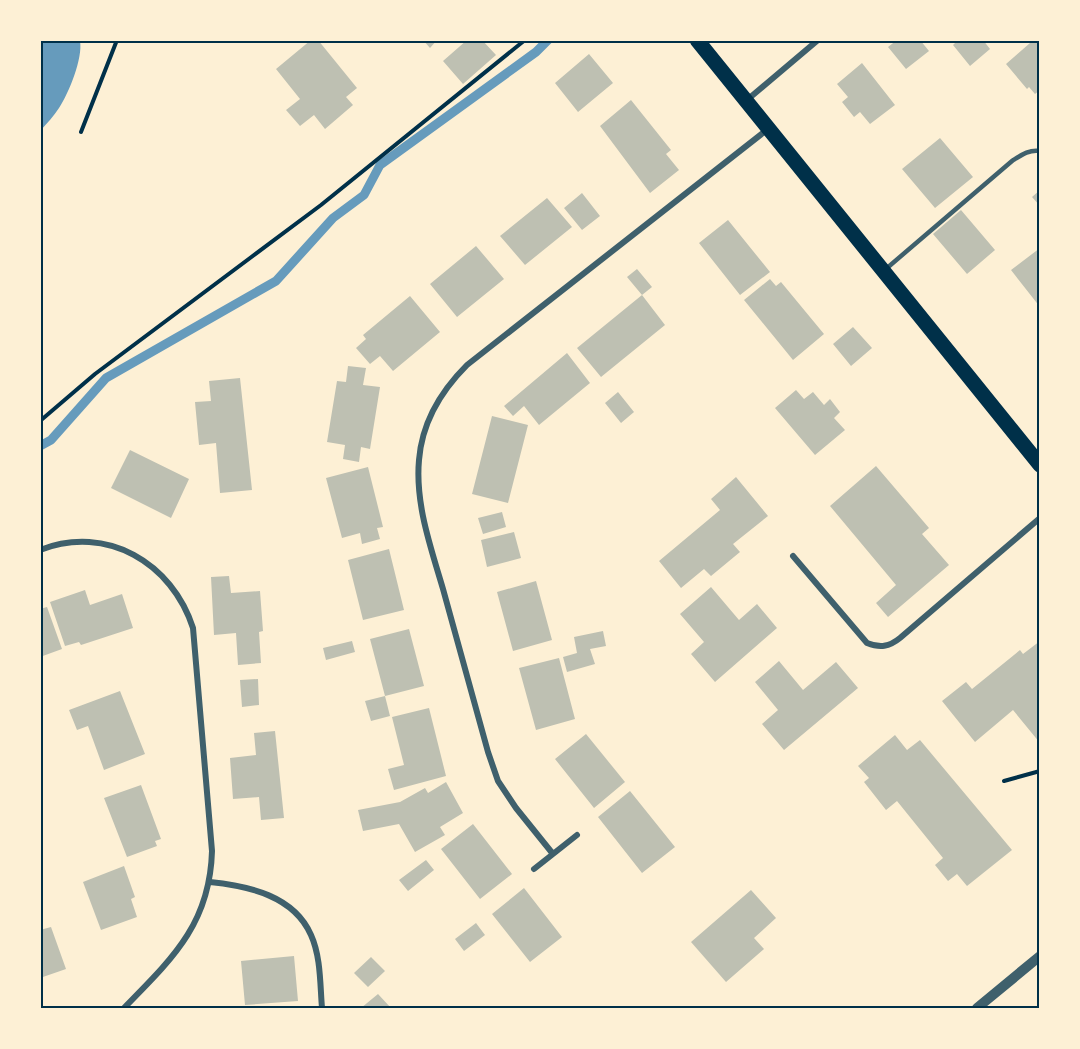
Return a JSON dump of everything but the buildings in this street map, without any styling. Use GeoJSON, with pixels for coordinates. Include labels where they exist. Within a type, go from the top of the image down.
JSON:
{"type":"FeatureCollection","features":[{"type":"Feature","properties":{"kind":"main road"},"geometry":{"type":"LineString","coordinates":[[697,40],[1040,465]]}},
{"type":"Feature","properties":{"kind":"street"},"geometry":{"type":"LineString","coordinates":[[746,101],[818,40]]}},
{"type":"Feature","properties":{"kind":"street"},"geometry":{"type":"LineString","coordinates":[[553,854],[516,808],[498,781],[488,752],[426,527],[418,462],[428,418],[438,399],[467,365],[768,129]]}},
{"type":"Feature","properties":{"kind":"street"},"geometry":{"type":"LineString","coordinates":[[794,556],[867,643],[885,646],[893,644],[1040,518]]}},
{"type":"Feature","properties":{"kind":"street"},"geometry":{"type":"LineString","coordinates":[[40,550],[72,542],[96,544],[134,553],[167,580],[180,597],[193,628],[212,851],[210,882],[197,922],[177,951],[124,1008]]}},
{"type":"Feature","properties":{"kind":"street"},"geometry":{"type":"LineString","coordinates":[[534,869],[577,835]]}},
{"type":"Feature","properties":{"kind":"street"},"geometry":{"type":"LineString","coordinates":[[210,882],[231,884],[263,892],[292,909],[311,935],[316,951],[322,1008]]}},
{"type":"Feature","properties":{"kind":"street"},"geometry":{"type":"LineString","coordinates":[[977,1008],[1040,956]]}},
{"type":"Feature","properties":{"kind":"lane"},"geometry":{"type":"LineString","coordinates":[[883,271],[1012,161],[1024,153],[1040,151]]}},
{"type":"Feature","properties":{"kind":"path"},"geometry":{"type":"LineString","coordinates":[[81,132],[117,40]]}},
{"type":"Feature","properties":{"kind":"path"},"geometry":{"type":"LineString","coordinates":[[40,421],[95,374],[321,205],[525,40]]}},
{"type":"Feature","properties":{"kind":"path"},"geometry":{"type":"LineString","coordinates":[[1004,781],[1040,771]]}},
{"type":"Feature","properties":{"kind":"water"},"geometry":{"type":"Polygon","coordinates":[[[41,40],[80,41],[80,48],[77,66],[67,94],[57,111],[41,130],[41,40]]]}},
{"type":"Feature","properties":{"kind":"waterway"},"geometry":{"type":"LineString","coordinates":[[40,446],[51,440],[106,378],[276,281],[333,218],[364,195],[380,165],[536,52],[548,40]]}}]}
